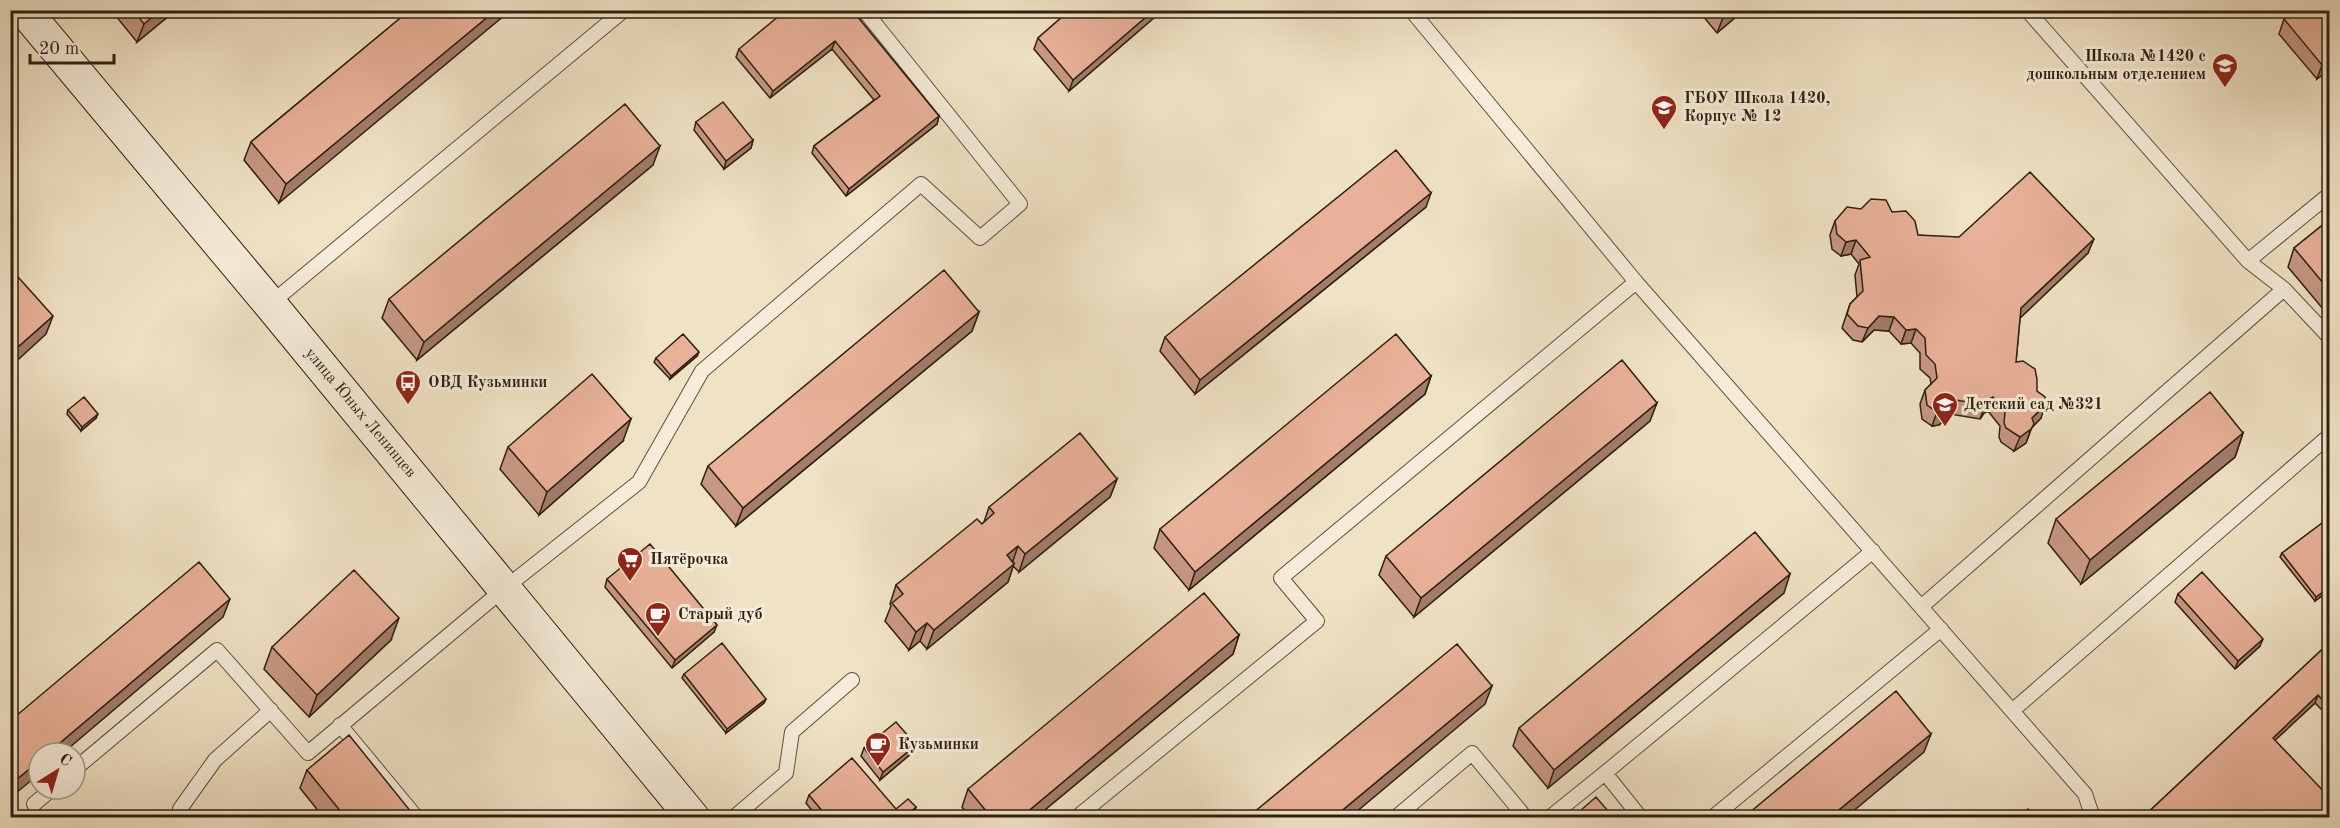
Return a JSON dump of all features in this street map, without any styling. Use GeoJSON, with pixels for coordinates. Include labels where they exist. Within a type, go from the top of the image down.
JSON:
{"type":"FeatureCollection","features":[{"type":"Feature","properties":{"kind":"main road","name":"улица Юных Ленинцев"},"geometry":{"type":"LineString","coordinates":[[24,10],[270,304],[693,818]]}},
{"type":"Feature","properties":{"kind":"lane"},"geometry":{"type":"LineString","coordinates":[[270,304],[624,10]]}},
{"type":"Feature","properties":{"kind":"lane"},"geometry":{"type":"LineString","coordinates":[[87,760],[216,650],[308,753],[504,588],[639,482],[702,371],[921,184],[980,238],[1020,204],[864,10]]}},
{"type":"Feature","properties":{"kind":"lane"},"geometry":{"type":"LineString","coordinates":[[1411,10],[1636,282],[2085,794],[2093,818]]}},
{"type":"Feature","properties":{"kind":"lane"},"geometry":{"type":"LineString","coordinates":[[2027,10],[2248,261],[2284,289],[2330,338]]}},
{"type":"Feature","properties":{"kind":"lane"},"geometry":{"type":"LineString","coordinates":[[2248,261],[2330,194]]}},
{"type":"Feature","properties":{"kind":"lane"},"geometry":{"type":"LineString","coordinates":[[1076,818],[1317,621],[1281,578],[1636,282]]}},
{"type":"Feature","properties":{"kind":"lane"},"geometry":{"type":"LineString","coordinates":[[1921,607],[2284,289]]}},
{"type":"Feature","properties":{"kind":"lane"},"geometry":{"type":"LineString","coordinates":[[2012,711],[2330,435]]}},
{"type":"Feature","properties":{"kind":"lane"},"geometry":{"type":"LineString","coordinates":[[1549,818],[1873,551]]}},
{"type":"Feature","properties":{"kind":"lane"},"geometry":{"type":"LineString","coordinates":[[1712,818],[1941,630]]}},
{"type":"Feature","properties":{"kind":"lane"},"geometry":{"type":"LineString","coordinates":[[733,818],[786,773],[792,732],[852,680]]}},
{"type":"Feature","properties":{"kind":"lane"},"geometry":{"type":"LineString","coordinates":[[179,818],[180,809],[215,760],[271,710]]}},
{"type":"Feature","properties":{"kind":"lane"},"geometry":{"type":"LineString","coordinates":[[340,725],[417,818]]}},
{"type":"Feature","properties":{"kind":"lane"},"geometry":{"type":"LineString","coordinates":[[1395,818],[1472,753],[1526,818]]}},
{"type":"Feature","properties":{"kind":"lane"},"geometry":{"type":"LineString","coordinates":[[1605,773],[1641,818]]}},
{"type":"Feature","properties":{"kind":"lane"},"geometry":{"type":"LineString","coordinates":[[34,804],[38,801]]}},
{"type":"Feature","properties":{"kind":"building"},"geometry":{"type":"Polygon","coordinates":[[[133,10],[160,10],[144,24],[133,10]]]}},
{"type":"Feature","properties":{"kind":"building"},"geometry":{"type":"Polygon","coordinates":[[[410,10],[496,10],[286,184],[251,142],[410,10]]]}},
{"type":"Feature","properties":{"kind":"building"},"geometry":{"type":"Polygon","coordinates":[[[786,10],[852,10],[939,116],[849,189],[814,146],[880,96],[835,41],[773,91],[739,49],[786,10]]]}},
{"type":"Feature","properties":{"kind":"building"},"geometry":{"type":"Polygon","coordinates":[[[1070,10],[1154,10],[1073,80],[1038,38],[1070,10]]]}},
{"type":"Feature","properties":{"kind":"building"},"geometry":{"type":"Polygon","coordinates":[[[2295,10],[2330,10],[2330,59],[2322,65],[2284,19],[2295,10]]]}},
{"type":"Feature","properties":{"kind":"building"},"geometry":{"type":"Polygon","coordinates":[[[723,102],[753,140],[726,161],[696,122],[723,102]]]}},
{"type":"Feature","properties":{"kind":"building"},"geometry":{"type":"Polygon","coordinates":[[[625,104],[660,146],[424,342],[389,299],[625,104]]]}},
{"type":"Feature","properties":{"kind":"building"},"geometry":{"type":"Polygon","coordinates":[[[1396,150],[1431,193],[1200,380],[1165,337],[1396,150]]]}},
{"type":"Feature","properties":{"kind":"building"},"geometry":{"type":"Polygon","coordinates":[[[2030,172],[2094,239],[2021,308],[2016,362],[2023,361],[2035,369],[2037,391],[2045,397],[2046,404],[2032,418],[2034,424],[2031,429],[2020,437],[2006,428],[2005,412],[1993,397],[1985,405],[1956,400],[1945,411],[1937,412],[1927,405],[1925,390],[1937,378],[1935,364],[1926,355],[1925,338],[1916,329],[1906,330],[1894,317],[1879,316],[1868,328],[1858,326],[1847,314],[1850,304],[1863,291],[1860,260],[1870,257],[1856,240],[1846,242],[1837,234],[1835,221],[1847,207],[1861,209],[1871,199],[1886,200],[1892,212],[1906,211],[1915,221],[1918,235],[1959,237],[2030,172]]]}},
{"type":"Feature","properties":{"kind":"building"},"geometry":{"type":"Polygon","coordinates":[[[2330,219],[2330,290],[2329,290],[2294,248],[2330,219]]]}},
{"type":"Feature","properties":{"kind":"building"},"geometry":{"type":"Polygon","coordinates":[[[10,268],[53,316],[10,354],[10,268]]]}},
{"type":"Feature","properties":{"kind":"building"},"geometry":{"type":"Polygon","coordinates":[[[944,270],[979,312],[743,508],[708,466],[944,270]]]}},
{"type":"Feature","properties":{"kind":"building"},"geometry":{"type":"Polygon","coordinates":[[[683,334],[699,352],[671,376],[656,358],[683,334]]]}},
{"type":"Feature","properties":{"kind":"building"},"geometry":{"type":"Polygon","coordinates":[[[1396,334],[1431,376],[1195,572],[1160,529],[1396,334]]]}},
{"type":"Feature","properties":{"kind":"building"},"geometry":{"type":"Polygon","coordinates":[[[1622,360],[1657,403],[1421,598],[1386,556],[1622,360]]]}},
{"type":"Feature","properties":{"kind":"building"},"geometry":{"type":"Polygon","coordinates":[[[592,374],[631,419],[547,492],[508,447],[592,374]]]}},
{"type":"Feature","properties":{"kind":"building"},"geometry":{"type":"Polygon","coordinates":[[[2210,392],[2243,433],[2090,560],[2056,519],[2210,392]]]}},
{"type":"Feature","properties":{"kind":"building"},"geometry":{"type":"Polygon","coordinates":[[[84,397],[98,414],[82,427],[68,410],[84,397]]]}},
{"type":"Feature","properties":{"kind":"building"},"geometry":{"type":"Polygon","coordinates":[[[1080,433],[1117,479],[1025,554],[1018,546],[1007,555],[1014,564],[934,630],[927,623],[916,632],[892,603],[903,594],[896,585],[977,519],[982,524],[994,513],[989,507],[1080,433]]]}},
{"type":"Feature","properties":{"kind":"building"},"geometry":{"type":"Polygon","coordinates":[[[2330,517],[2330,587],[2316,597],[2282,553],[2330,517]]]}},
{"type":"Feature","properties":{"kind":"building"},"geometry":{"type":"Polygon","coordinates":[[[1755,532],[1790,574],[1554,770],[1519,728],[1755,532]]]}},
{"type":"Feature","properties":{"kind":"building"},"geometry":{"type":"Polygon","coordinates":[[[650,544],[717,625],[675,660],[607,579],[650,544]]]}},
{"type":"Feature","properties":{"kind":"building"},"geometry":{"type":"Polygon","coordinates":[[[199,562],[230,599],[62,741],[27,741],[27,771],[10,785],[10,721],[199,562]]]}},
{"type":"Feature","properties":{"kind":"building"},"geometry":{"type":"Polygon","coordinates":[[[354,570],[399,618],[317,695],[272,647],[354,570]]]}},
{"type":"Feature","properties":{"kind":"building"},"geometry":{"type":"Polygon","coordinates":[[[2202,572],[2263,639],[2238,661],[2178,594],[2202,572]]]}},
{"type":"Feature","properties":{"kind":"building"},"geometry":{"type":"Polygon","coordinates":[[[1204,593],[1239,635],[1020,818],[992,818],[968,789],[1204,593]]]}},
{"type":"Feature","properties":{"kind":"building"},"geometry":{"type":"Polygon","coordinates":[[[2330,642],[2330,708],[2318,695],[2273,738],[2330,798],[2330,818],[2142,818],[2330,642]]]}},
{"type":"Feature","properties":{"kind":"building"},"geometry":{"type":"Polygon","coordinates":[[[722,643],[766,699],[727,729],[684,674],[722,643]]]}},
{"type":"Feature","properties":{"kind":"building"},"geometry":{"type":"Polygon","coordinates":[[[1457,644],[1492,686],[1333,818],[1247,818],[1457,644]]]}},
{"type":"Feature","properties":{"kind":"building"},"geometry":{"type":"Polygon","coordinates":[[[1896,691],[1931,734],[1829,818],[1743,818],[1896,691]]]}},
{"type":"Feature","properties":{"kind":"building"},"geometry":{"type":"Polygon","coordinates":[[[896,722],[916,745],[883,772],[864,748],[896,722]]]}},
{"type":"Feature","properties":{"kind":"building"},"geometry":{"type":"Polygon","coordinates":[[[349,735],[416,818],[346,818],[307,770],[349,735]]]}},
{"type":"Feature","properties":{"kind":"building"},"geometry":{"type":"Polygon","coordinates":[[[852,758],[896,809],[908,799],[916,807],[904,818],[828,818],[809,795],[852,758]]]}},
{"type":"Feature","properties":{"kind":"building"},"geometry":{"type":"Polygon","coordinates":[[[1596,797],[1614,818],[1572,818],[1596,797]]]}},
{"type":"Feature","properties":{"kind":"building"},"geometry":{"type":"Polygon","coordinates":[[[2028,809],[2036,818],[2019,818],[2028,809]]]}},
{"type":"Feature","properties":{"kind":"place","name":"Школа №1420 с дошкольным отделением"},"geometry":{"type":"Point","coordinates":[2225,89]}},
{"type":"Feature","properties":{"kind":"place","name":"ГБОУ Школа 1420, Корпус № 12"},"geometry":{"type":"Point","coordinates":[1664,131]}},
{"type":"Feature","properties":{"kind":"place","name":"ОВД Кузьминки"},"geometry":{"type":"Point","coordinates":[408,406]}},
{"type":"Feature","properties":{"kind":"place","name":"Детский сад №321"},"geometry":{"type":"Point","coordinates":[1945,428]}},
{"type":"Feature","properties":{"kind":"place","name":"Пятёрочка"},"geometry":{"type":"Point","coordinates":[630,583]}},
{"type":"Feature","properties":{"kind":"place","name":"Старый дуб"},"geometry":{"type":"Point","coordinates":[658,638]}},
{"type":"Feature","properties":{"kind":"place","name":"Кузьминки"},"geometry":{"type":"Point","coordinates":[878,768]}}]}
